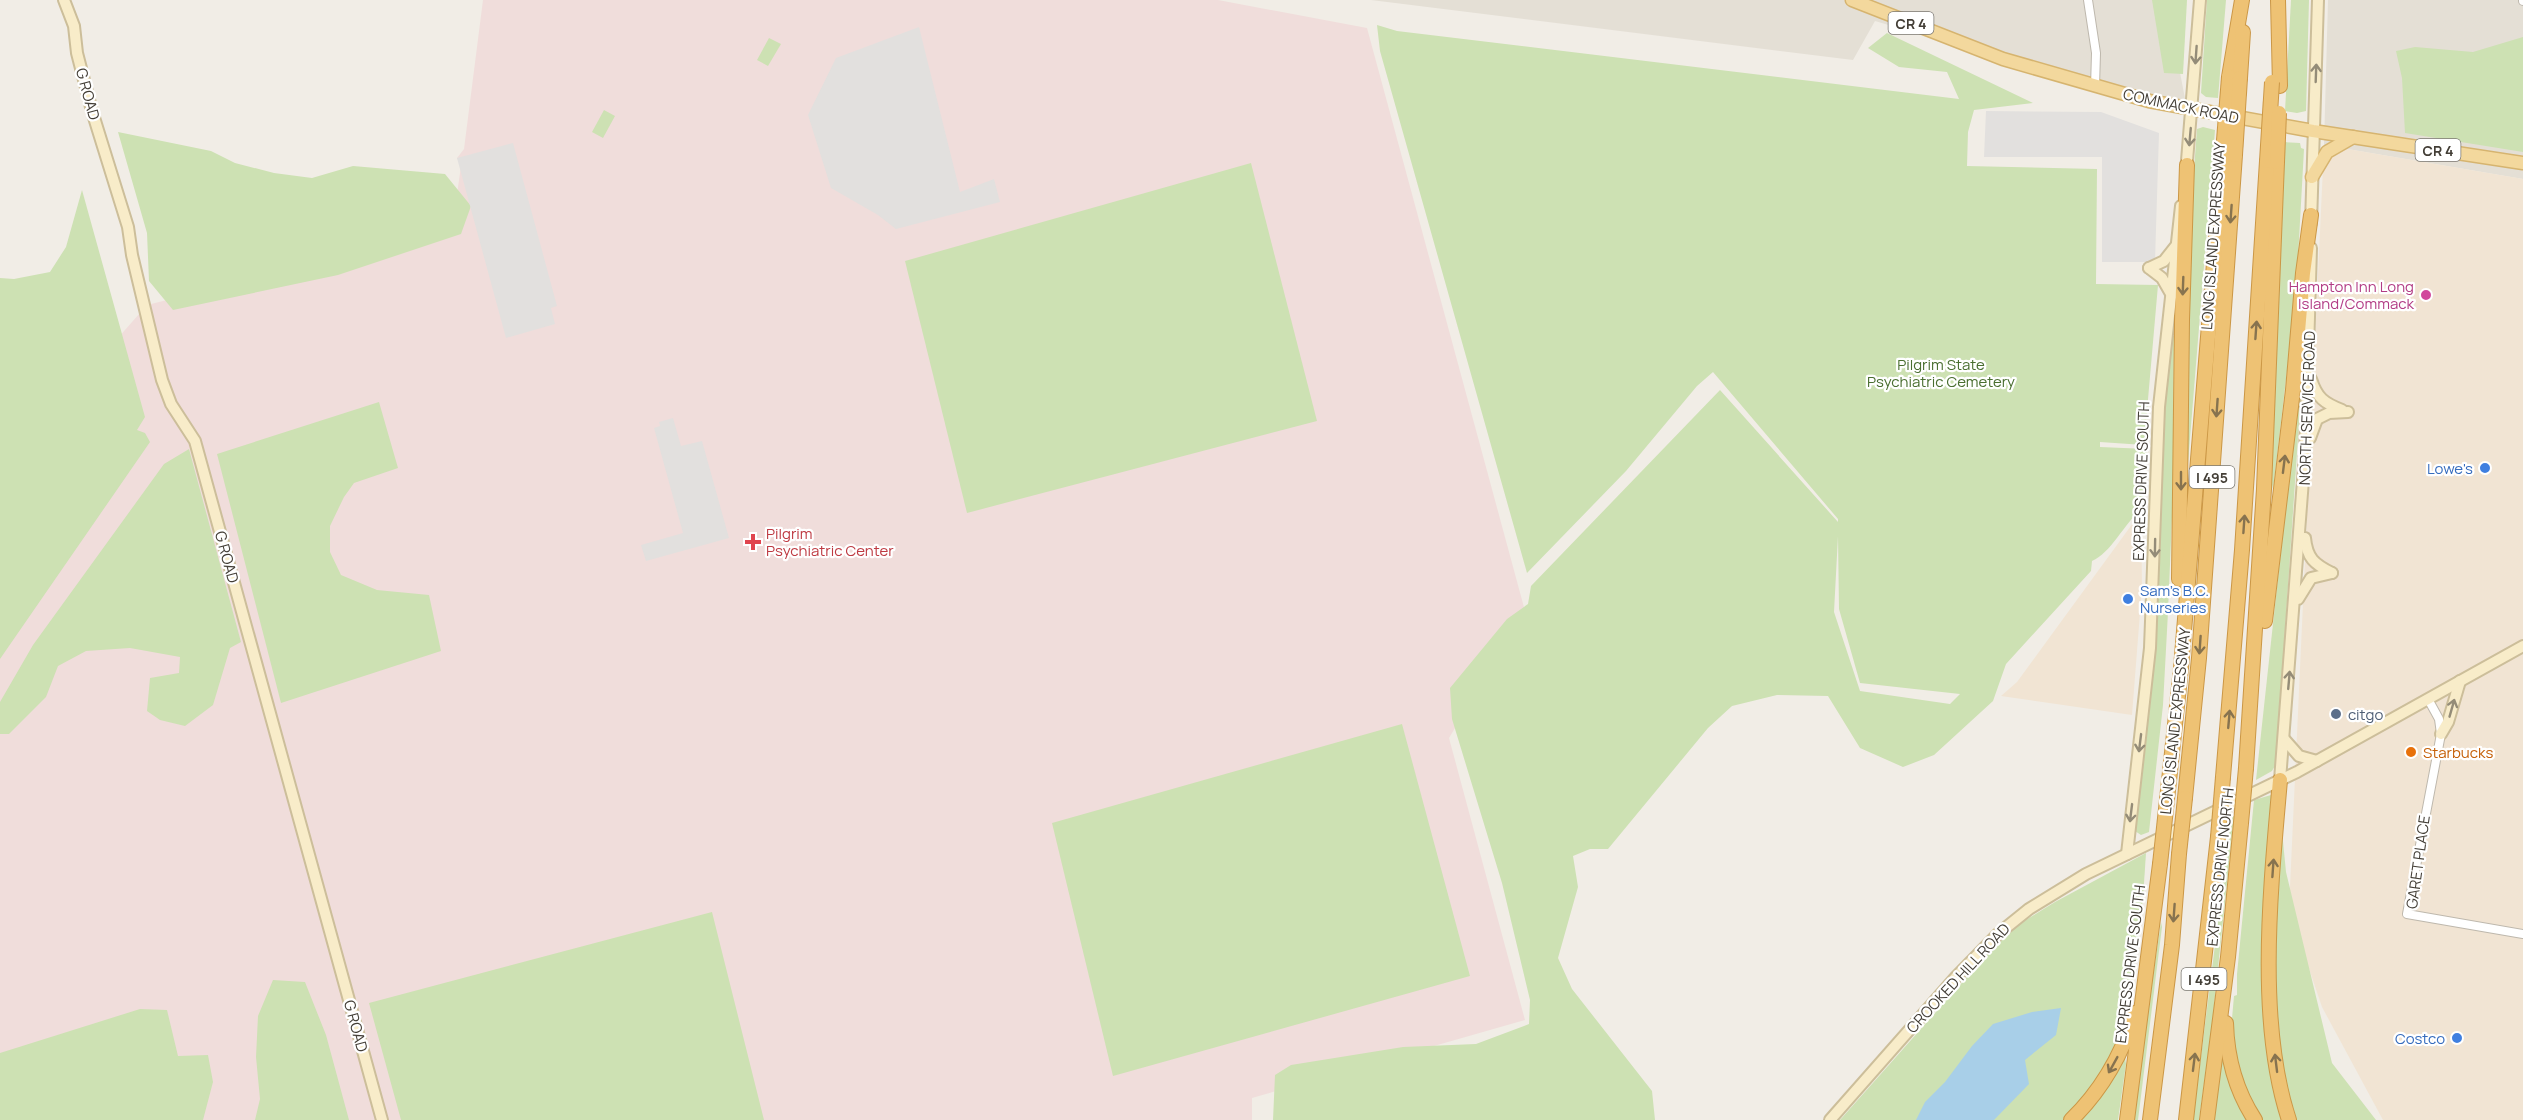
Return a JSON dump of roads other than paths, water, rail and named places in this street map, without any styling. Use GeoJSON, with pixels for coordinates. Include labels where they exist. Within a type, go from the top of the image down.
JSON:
{"type":"FeatureCollection","features":[{"type":"Feature","properties":{"kind":"highway","name":"LONG ISLAND EXPRESSWAY"},"geometry":{"type":"LineString","coordinates":[[2150,1120],[2171,956],[2200,647],[2234,78],[2244,0]]}},
{"type":"Feature","properties":{"kind":"highway"},"geometry":{"type":"LineString","coordinates":[[2253,688],[2264,489],[2277,0]]}},
{"type":"Feature","properties":{"kind":"highway"},"geometry":{"type":"LineString","coordinates":[[2181,668],[2229,154]]}},
{"type":"Feature","properties":{"kind":"highway","name":"I 495"},"geometry":{"type":"LineString","coordinates":[[2186,1120],[2218,837],[2272,161]]}},
{"type":"Feature","properties":{"kind":"highway"},"geometry":{"type":"LineString","coordinates":[[2181,668],[2178,597],[2187,165]]}},
{"type":"Feature","properties":{"kind":"highway"},"geometry":{"type":"LineString","coordinates":[[2253,688],[2266,613],[2311,215]]}},
{"type":"Feature","properties":{"kind":"highway","name":"EXPRESS DRIVE SOUTH"},"geometry":{"type":"LineString","coordinates":[[2127,1120],[2160,864],[2181,668]]}},
{"type":"Feature","properties":{"kind":"highway","name":"EXPRESS DRIVE NORTH"},"geometry":{"type":"LineString","coordinates":[[2207,1120],[2228,957],[2253,688]]}},
{"type":"Feature","properties":{"kind":"highway"},"geometry":{"type":"LineString","coordinates":[[2280,780],[2271,888],[2270,967],[2277,1071],[2289,1120]]}},
{"type":"Feature","properties":{"kind":"highway"},"geometry":{"type":"LineString","coordinates":[[2071,1120],[2093,1097],[2121,1050],[2135,1011],[2149,950]]}},
{"type":"Feature","properties":{"kind":"highway"},"geometry":{"type":"LineString","coordinates":[[2228,957],[2226,1026],[2229,1053],[2239,1090],[2256,1120]]}},
{"type":"Feature","properties":{"kind":"main road","name":"G ROAD"},"geometry":{"type":"LineString","coordinates":[[64,0],[74,26],[77,52],[92,111],[128,227],[132,255],[156,358],[171,404],[195,441],[381,1120]]}},
{"type":"Feature","properties":{"kind":"main road","name":"COMMACK ROAD"},"geometry":{"type":"LineString","coordinates":[[1852,0],[2003,60],[2095,87],[2192,110],[2523,163]]}},
{"type":"Feature","properties":{"kind":"main road","name":"EXPRESS DRIVE SOUTH"},"geometry":{"type":"LineString","coordinates":[[2127,854],[2151,641],[2159,407],[2175,246],[2187,165],[2200,0]]}},
{"type":"Feature","properties":{"kind":"main road","name":"NORTH SERVICE ROAD"},"geometry":{"type":"LineString","coordinates":[[2280,780],[2306,454],[2318,0]]}},
{"type":"Feature","properties":{"kind":"main road"},"geometry":{"type":"LineString","coordinates":[[2312,177],[2327,152],[2353,137]]}},
{"type":"Feature","properties":{"kind":"main road"},"geometry":{"type":"LineString","coordinates":[[2170,292],[2162,278],[2149,268],[2164,261],[2175,246]]}},
{"type":"Feature","properties":{"kind":"main road"},"geometry":{"type":"LineString","coordinates":[[2306,454],[2317,419],[2329,413],[2348,412],[2325,404],[2318,397],[2308,370]]}},
{"type":"Feature","properties":{"kind":"main road"},"geometry":{"type":"LineString","coordinates":[[2295,605],[2309,580],[2318,575],[2332,573],[2316,564],[2309,556],[2302,509]]}},
{"type":"Feature","properties":{"kind":"main road","name":"CROOKED HILL ROAD"},"geometry":{"type":"LineString","coordinates":[[1830,1120],[1956,977],[1998,934],[2046,897],[2127,854],[2317,762],[2523,646]]}},
{"type":"Feature","properties":{"kind":"main road"},"geometry":{"type":"LineString","coordinates":[[2441,734],[2448,722],[2460,681]]}},
{"type":"Feature","properties":{"kind":"main road"},"geometry":{"type":"LineString","coordinates":[[2284,739],[2295,754],[2317,762]]}},
{"type":"Feature","properties":{"kind":"street"},"geometry":{"type":"LineString","coordinates":[[2088,0],[2096,53],[2095,87]]}},
{"type":"Feature","properties":{"kind":"street","name":"GARET PLACE"},"geometry":{"type":"LineString","coordinates":[[2428,699],[2439,718],[2441,734],[2407,914],[2523,934]]}},
{"type":"Feature","properties":{"kind":"water"},"geometry":{"type":"Polygon","coordinates":[[[2061,1008],[2056,1035],[2025,1060],[2029,1084],[1994,1120],[1916,1120],[1925,1102],[1945,1082],[1972,1046],[1993,1024],[2032,1012],[2061,1008]]]}},
{"type":"Feature","properties":{"kind":"place","name":"Hampton Inn Long Island/Commack"},"geometry":{"type":"Point","coordinates":[2426,295]}},
{"type":"Feature","properties":{"kind":"place","name":"Lowe's"},"geometry":{"type":"Point","coordinates":[2485,468]}},
{"type":"Feature","properties":{"kind":"place","name":"Pilgrim Psychiatric Center"},"geometry":{"type":"Point","coordinates":[753,542]}},
{"type":"Feature","properties":{"kind":"place","name":"Sam's B.C. Nurseries"},"geometry":{"type":"Point","coordinates":[2128,599]}},
{"type":"Feature","properties":{"kind":"place","name":"citgo"},"geometry":{"type":"Point","coordinates":[2336,714]}},
{"type":"Feature","properties":{"kind":"place","name":"Starbucks"},"geometry":{"type":"Point","coordinates":[2411,752]}},
{"type":"Feature","properties":{"kind":"place","name":"Costco"},"geometry":{"type":"Point","coordinates":[2457,1038]}},
{"type":"Feature","properties":{"kind":"park label","name":"Pilgrim State Psychiatric Cemetery"},"geometry":{"type":"Point","coordinates":[1941,372]}}]}
